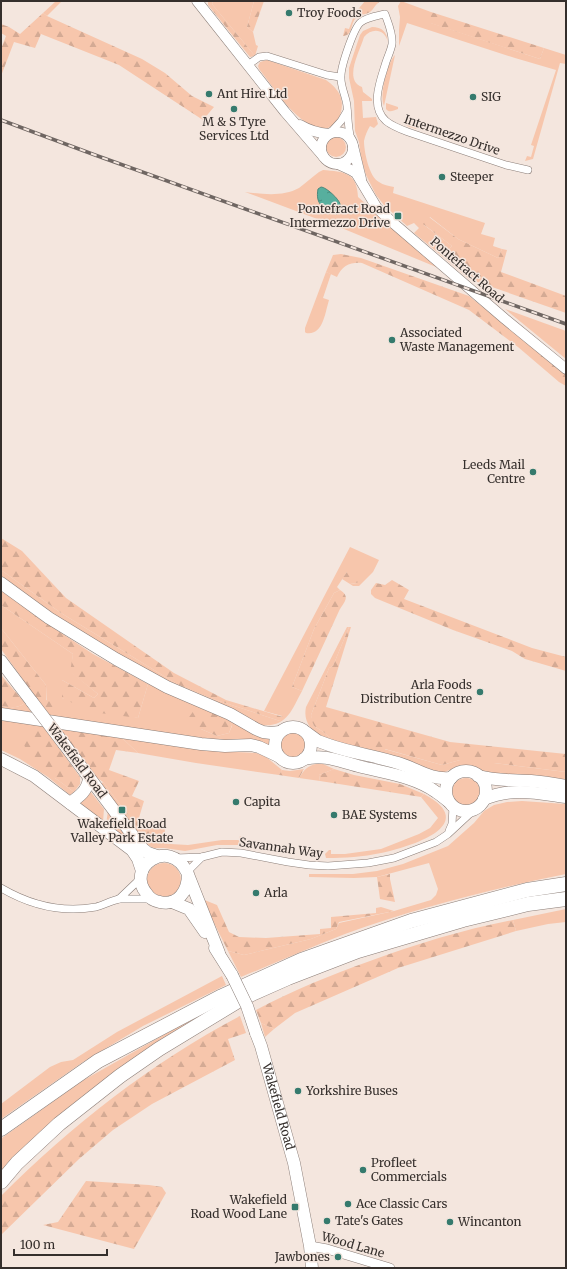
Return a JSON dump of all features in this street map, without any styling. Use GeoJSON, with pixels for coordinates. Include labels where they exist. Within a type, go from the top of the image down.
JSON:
{"type":"FeatureCollection","features":[{"type":"Feature","properties":{"kind":"highway"},"geometry":{"type":"LineString","coordinates":[[1,1129],[98,1061],[222,996],[301,960],[411,921],[527,890],[566,884]]}},
{"type":"Feature","properties":{"kind":"highway"},"geometry":{"type":"LineString","coordinates":[[1,1182],[18,1163],[60,1124],[120,1076],[159,1049],[243,998],[288,978],[358,951],[463,920],[528,904],[566,899]]}},
{"type":"Feature","properties":{"kind":"main road"},"geometry":{"type":"LineString","coordinates":[[197,1],[282,107],[323,156],[330,162],[338,164],[343,162],[351,155],[353,150],[352,142],[348,136],[339,132],[329,134],[319,133],[308,130],[295,122]]}},
{"type":"Feature","properties":{"kind":"main road"},"geometry":{"type":"LineString","coordinates":[[323,156],[321,151],[322,141],[329,134]]}},
{"type":"Feature","properties":{"kind":"main road","name":"Pontefract Road"},"geometry":{"type":"LineString","coordinates":[[352,142],[361,181]]}},
{"type":"Feature","properties":{"kind":"main road","name":"Pontefract Road"},"geometry":{"type":"LineString","coordinates":[[338,164],[356,173],[377,208],[392,222],[504,319],[566,369]]}},
{"type":"Feature","properties":{"kind":"main road"},"geometry":{"type":"LineString","coordinates":[[1,583],[49,618],[116,660],[167,688],[234,716],[263,732],[280,732]]}},
{"type":"Feature","properties":{"kind":"main road","name":"Wakefield Road"},"geometry":{"type":"LineString","coordinates":[[1,661],[143,849],[148,853],[157,856],[167,855],[176,858],[184,865],[219,953]]}},
{"type":"Feature","properties":{"kind":"main road"},"geometry":{"type":"LineString","coordinates":[[1,714],[201,744],[225,746],[251,745],[278,756],[282,760],[293,763],[314,756],[328,757],[398,776],[425,786],[436,791],[459,810],[466,811],[480,804],[494,794],[506,792],[516,791],[566,797]]}},
{"type":"Feature","properties":{"kind":"main road"},"geometry":{"type":"LineString","coordinates":[[278,756],[275,750],[276,737],[284,729],[295,727],[329,746],[399,763],[430,777],[451,778]]}},
{"type":"Feature","properties":{"kind":"main road"},"geometry":{"type":"LineString","coordinates":[[304,759],[308,754],[311,744],[306,733]]}},
{"type":"Feature","properties":{"kind":"main road"},"geometry":{"type":"LineString","coordinates":[[1,759],[34,776],[132,850],[138,859],[143,890],[150,898]]}},
{"type":"Feature","properties":{"kind":"main road"},"geometry":{"type":"LineString","coordinates":[[451,804],[446,794],[446,785],[451,778],[461,772],[467,771],[489,779],[532,781],[566,786]]}},
{"type":"Feature","properties":{"kind":"main road"},"geometry":{"type":"LineString","coordinates":[[478,776],[484,784],[485,794],[480,804]]}},
{"type":"Feature","properties":{"kind":"main road"},"geometry":{"type":"LineString","coordinates":[[70,803],[88,786],[89,778]]}},
{"type":"Feature","properties":{"kind":"main road"},"geometry":{"type":"LineString","coordinates":[[141,875],[145,864],[157,856]]}},
{"type":"Feature","properties":{"kind":"main road"},"geometry":{"type":"LineString","coordinates":[[172,902],[179,898],[185,891],[188,883],[187,873]]}},
{"type":"Feature","properties":{"kind":"main road","name":"Wakefield Road"},"geometry":{"type":"LineString","coordinates":[[150,898],[162,903],[172,902],[189,909],[219,953],[232,975],[247,1006],[261,1046],[294,1163],[310,1246],[312,1268]]}},
{"type":"Feature","properties":{"kind":"street","name":"Intermezzo Drive"},"geometry":{"type":"LineString","coordinates":[[352,142],[349,131],[346,99],[340,77],[343,63],[359,24],[366,19],[385,14],[391,34],[392,45],[378,89],[378,100],[379,111],[385,120],[408,132],[506,165],[528,170]]}},
{"type":"Feature","properties":{"kind":"street"},"geometry":{"type":"LineString","coordinates":[[248,65],[259,57],[267,56],[327,75],[340,77]]}},
{"type":"Feature","properties":{"kind":"street"},"geometry":{"type":"LineString","coordinates":[[329,134],[341,121],[347,111]]}},
{"type":"Feature","properties":{"kind":"street"},"geometry":{"type":"LineString","coordinates":[[448,834],[452,824],[451,804]]}},
{"type":"Feature","properties":{"kind":"street","name":"Savannah Way"},"geometry":{"type":"LineString","coordinates":[[176,858],[202,857],[222,852],[241,853],[309,865],[328,866],[368,863],[394,858],[436,842],[448,834],[480,804]]}},
{"type":"Feature","properties":{"kind":"street"},"geometry":{"type":"LineString","coordinates":[[187,873],[202,857]]}},
{"type":"Feature","properties":{"kind":"street"},"geometry":{"type":"LineString","coordinates":[[119,899],[141,875]]}},
{"type":"Feature","properties":{"kind":"street"},"geometry":{"type":"LineString","coordinates":[[1,888],[35,903],[66,910],[96,907],[119,899],[150,898]]}},
{"type":"Feature","properties":{"kind":"street","name":"Wood Lane"},"geometry":{"type":"LineString","coordinates":[[310,1246],[327,1249],[390,1268]]}},
{"type":"Feature","properties":{"kind":"green space"},"geometry":{"type":"Polygon","coordinates":[[[56,1],[62,1],[47,16],[43,13],[56,1]]]}},
{"type":"Feature","properties":{"kind":"green space"},"geometry":{"type":"Polygon","coordinates":[[[208,1],[213,1],[212,4],[255,56],[250,57],[208,5],[208,1]]]}},
{"type":"Feature","properties":{"kind":"green space"},"geometry":{"type":"Polygon","coordinates":[[[213,1],[254,1],[247,27],[253,32],[256,45],[258,46],[255,56],[212,4],[213,1]]]}},
{"type":"Feature","properties":{"kind":"green space"},"geometry":{"type":"Polygon","coordinates":[[[254,1],[264,1],[253,32],[247,27],[254,1]]]}},
{"type":"Feature","properties":{"kind":"green space"},"geometry":{"type":"Polygon","coordinates":[[[365,1],[381,1],[370,12],[357,17],[353,22],[350,32],[343,36],[345,28],[349,29],[355,13],[365,1]]]}},
{"type":"Feature","properties":{"kind":"green space"},"geometry":{"type":"Polygon","coordinates":[[[401,1],[431,12],[431,23],[540,59],[544,48],[566,55],[566,64],[560,63],[533,159],[525,161],[527,156],[531,157],[534,146],[531,145],[556,70],[407,23],[399,46],[400,17],[398,6],[401,1]]]}},
{"type":"Feature","properties":{"kind":"green space"},"geometry":{"type":"Polygon","coordinates":[[[431,12],[544,48],[540,59],[430,23],[431,12]]]}},
{"type":"Feature","properties":{"kind":"green space"},"geometry":{"type":"Polygon","coordinates":[[[43,13],[142,59],[165,73],[192,96],[214,107],[203,120],[119,65],[41,34],[35,48],[14,42],[1,76],[1,49],[6,36],[1,33],[1,24],[20,34],[43,13]]]}},
{"type":"Feature","properties":{"kind":"green space"},"geometry":{"type":"Polygon","coordinates":[[[372,27],[381,29],[385,33],[388,42],[384,34],[381,32],[374,31],[367,34],[364,37],[353,72],[356,83],[362,87],[363,92],[372,99],[372,101],[362,101],[363,118],[376,117],[378,124],[374,128],[370,126],[364,141],[366,157],[372,175],[381,183],[394,187],[393,193],[485,223],[481,234],[495,238],[493,246],[502,249],[498,258],[458,239],[430,217],[424,225],[452,246],[442,256],[414,233],[419,228],[414,223],[407,226],[384,205],[376,195],[366,175],[361,158],[359,142],[355,131],[354,101],[349,78],[349,68],[360,35],[363,31],[372,27]]]}},
{"type":"Feature","properties":{"kind":"green space"},"geometry":{"type":"Polygon","coordinates":[[[395,55],[384,106],[382,95],[383,88],[389,65],[395,55]]]}},
{"type":"Feature","properties":{"kind":"green space"},"geometry":{"type":"Polygon","coordinates":[[[267,60],[326,80],[330,83],[339,93],[342,102],[342,108],[337,121],[327,128],[321,129],[305,122],[298,116],[290,109],[259,69],[258,66],[260,62],[267,60]]]}},
{"type":"Feature","properties":{"kind":"green space"},"geometry":{"type":"Polygon","coordinates":[[[386,103],[398,107],[398,109],[388,111],[386,109],[386,103]]]}},
{"type":"Feature","properties":{"kind":"green space"},"geometry":{"type":"Polygon","coordinates":[[[405,118],[419,123],[416,129],[407,126],[404,121],[405,118]]]}},
{"type":"Feature","properties":{"kind":"green space"},"geometry":{"type":"Polygon","coordinates":[[[336,137],[343,140],[346,147],[343,154],[336,157],[329,154],[326,147],[329,140],[336,137]]]}},
{"type":"Feature","properties":{"kind":"green space"},"geometry":{"type":"Polygon","coordinates":[[[323,170],[343,173],[352,178],[357,189],[358,197],[441,269],[344,229],[245,192],[272,194],[286,193],[299,188],[323,170]]]}},
{"type":"Feature","properties":{"kind":"green space"},"geometry":{"type":"Polygon","coordinates":[[[429,217],[458,239],[498,258],[502,249],[507,250],[501,272],[566,296],[566,313],[469,279],[442,256],[452,246],[423,224],[429,217]]]}},
{"type":"Feature","properties":{"kind":"green space"},"geometry":{"type":"Polygon","coordinates":[[[341,254],[361,258],[469,296],[566,374],[566,386],[469,310],[362,263],[354,263],[344,267],[337,277],[326,272],[333,255],[341,254]]]}},
{"type":"Feature","properties":{"kind":"green space"},"geometry":{"type":"Polygon","coordinates":[[[326,272],[331,274],[323,298],[329,300],[324,317],[320,327],[316,331],[306,333],[305,328],[326,272]]]}},
{"type":"Feature","properties":{"kind":"green space"},"geometry":{"type":"Polygon","coordinates":[[[505,309],[566,331],[566,359],[505,309]]]}},
{"type":"Feature","properties":{"kind":"green space"},"geometry":{"type":"Polygon","coordinates":[[[1,538],[22,551],[66,598],[174,673],[226,700],[283,717],[280,721],[210,698],[177,684],[61,613],[1,570],[1,538]]]}},
{"type":"Feature","properties":{"kind":"green space"},"geometry":{"type":"Polygon","coordinates":[[[350,547],[379,560],[373,572],[359,586],[353,586],[350,584],[357,583],[347,572],[337,587],[340,590],[334,593],[314,629],[292,687],[302,691],[287,717],[276,724],[269,725],[260,725],[105,651],[1,578],[1,570],[61,613],[177,684],[210,698],[280,721],[282,716],[264,711],[350,547]]]}},
{"type":"Feature","properties":{"kind":"green space"},"geometry":{"type":"Polygon","coordinates":[[[357,569],[365,573],[358,582],[350,584],[342,579],[347,572],[357,569]]]}},
{"type":"Feature","properties":{"kind":"green space"},"geometry":{"type":"Polygon","coordinates":[[[392,580],[409,590],[404,599],[532,648],[566,657],[566,671],[525,659],[512,651],[453,630],[375,598],[371,594],[371,590],[376,583],[385,585],[392,580]]]}},
{"type":"Feature","properties":{"kind":"green space"},"geometry":{"type":"Polygon","coordinates":[[[1,590],[40,619],[93,654],[148,684],[138,718],[92,712],[62,698],[62,680],[94,698],[98,694],[70,672],[73,654],[1,605],[1,590]]]}},
{"type":"Feature","properties":{"kind":"green space"},"geometry":{"type":"Polygon","coordinates":[[[340,590],[345,595],[346,600],[339,611],[302,691],[292,687],[314,629],[334,593],[340,590]]]}},
{"type":"Feature","properties":{"kind":"green space"},"geometry":{"type":"Polygon","coordinates":[[[1,605],[73,654],[71,672],[98,694],[94,698],[62,680],[62,698],[138,718],[148,684],[197,706],[192,729],[201,729],[217,736],[229,733],[232,726],[231,720],[257,736],[269,739],[269,745],[217,742],[52,719],[47,713],[46,685],[1,628],[1,605]]]}},
{"type":"Feature","properties":{"kind":"green space"},"geometry":{"type":"Polygon","coordinates":[[[347,627],[349,627],[333,666],[329,668],[311,715],[314,726],[325,733],[335,743],[317,734],[306,720],[305,714],[306,707],[347,627]]]}},
{"type":"Feature","properties":{"kind":"green space"},"geometry":{"type":"Polygon","coordinates":[[[349,627],[351,627],[326,707],[450,742],[566,754],[566,772],[494,763],[494,760],[460,760],[442,765],[385,749],[383,754],[335,743],[325,733],[314,726],[311,715],[329,668],[333,666],[349,627]]]}},
{"type":"Feature","properties":{"kind":"green space"},"geometry":{"type":"Polygon","coordinates":[[[1,628],[46,685],[46,700],[58,704],[58,714],[47,713],[1,649],[1,628]]]}},
{"type":"Feature","properties":{"kind":"green space"},"geometry":{"type":"Polygon","coordinates":[[[1,675],[25,703],[16,707],[1,706],[1,675]]]}},
{"type":"Feature","properties":{"kind":"green space"},"geometry":{"type":"Polygon","coordinates":[[[25,703],[34,716],[1,711],[1,706],[16,707],[25,703]]]}},
{"type":"Feature","properties":{"kind":"green space"},"geometry":{"type":"Polygon","coordinates":[[[197,706],[231,720],[232,725],[229,733],[217,736],[201,729],[192,730],[187,720],[197,706]]]}},
{"type":"Feature","properties":{"kind":"green space"},"geometry":{"type":"Polygon","coordinates":[[[1,719],[42,725],[46,730],[55,778],[74,792],[70,795],[48,777],[20,759],[1,750],[1,719]]]}},
{"type":"Feature","properties":{"kind":"green space"},"geometry":{"type":"Polygon","coordinates":[[[21,727],[46,730],[80,777],[80,784],[74,792],[46,771],[33,758],[23,743],[21,727]]]}},
{"type":"Feature","properties":{"kind":"green space"},"geometry":{"type":"Polygon","coordinates":[[[58,728],[121,737],[138,753],[116,750],[109,770],[139,781],[132,796],[144,801],[138,821],[165,828],[164,844],[153,843],[135,824],[103,782],[96,777],[58,728]]]}},
{"type":"Feature","properties":{"kind":"green space"},"geometry":{"type":"Polygon","coordinates":[[[293,732],[302,736],[306,745],[302,754],[293,758],[284,754],[280,745],[284,736],[293,732]]]}},
{"type":"Feature","properties":{"kind":"green space"},"geometry":{"type":"Polygon","coordinates":[[[121,737],[237,749],[237,752],[256,753],[265,756],[282,770],[279,775],[138,753],[121,737]]]}},
{"type":"Feature","properties":{"kind":"green space"},"geometry":{"type":"Polygon","coordinates":[[[384,749],[442,765],[460,760],[494,760],[494,763],[566,772],[566,782],[483,772],[473,767],[466,766],[437,774],[383,754],[384,749]]]}},
{"type":"Feature","properties":{"kind":"green space"},"geometry":{"type":"Polygon","coordinates":[[[316,764],[323,764],[334,769],[319,775],[320,781],[299,778],[306,769],[316,764]]]}},
{"type":"Feature","properties":{"kind":"green space"},"geometry":{"type":"Polygon","coordinates":[[[304,769],[299,778],[279,775],[282,770],[290,771],[304,769]]]}},
{"type":"Feature","properties":{"kind":"green space"},"geometry":{"type":"Polygon","coordinates":[[[334,769],[354,775],[400,784],[424,794],[421,797],[320,781],[319,775],[334,769]]]}},
{"type":"Feature","properties":{"kind":"green space"},"geometry":{"type":"Polygon","coordinates":[[[466,778],[472,779],[476,782],[479,786],[479,798],[476,802],[472,805],[466,806],[460,805],[456,802],[453,798],[452,792],[453,786],[456,782],[460,779],[466,778]]]}},
{"type":"Feature","properties":{"kind":"green space"},"geometry":{"type":"Polygon","coordinates":[[[103,782],[135,824],[153,843],[188,845],[222,840],[239,840],[240,836],[244,839],[243,845],[217,845],[185,851],[154,848],[147,845],[101,784],[103,782]]]}},
{"type":"Feature","properties":{"kind":"green space"},"geometry":{"type":"Polygon","coordinates":[[[90,791],[104,809],[103,822],[77,803],[90,791]]]}},
{"type":"Feature","properties":{"kind":"green space"},"geometry":{"type":"Polygon","coordinates":[[[424,794],[440,805],[446,815],[444,825],[435,833],[408,846],[381,853],[354,857],[326,858],[325,854],[329,850],[331,850],[331,854],[345,854],[381,849],[430,828],[438,818],[421,797],[424,794]]]}},
{"type":"Feature","properties":{"kind":"green space"},"geometry":{"type":"Polygon","coordinates":[[[522,801],[566,804],[566,874],[482,893],[399,916],[332,939],[241,977],[228,951],[244,955],[311,939],[336,929],[339,923],[394,911],[431,900],[436,895],[438,889],[429,863],[377,877],[309,877],[309,874],[353,874],[377,871],[403,864],[448,846],[474,823],[484,811],[494,805],[522,801]]]}},
{"type":"Feature","properties":{"kind":"green space"},"geometry":{"type":"Polygon","coordinates":[[[108,811],[134,845],[106,824],[108,811]]]}},
{"type":"Feature","properties":{"kind":"green space"},"geometry":{"type":"Polygon","coordinates":[[[161,863],[167,863],[171,864],[178,870],[181,880],[180,887],[174,894],[167,897],[161,897],[157,896],[150,890],[147,883],[147,877],[148,873],[154,866],[161,863]]]}},
{"type":"Feature","properties":{"kind":"green space"},"geometry":{"type":"Polygon","coordinates":[[[390,874],[395,902],[380,899],[377,877],[390,874]]]}},
{"type":"Feature","properties":{"kind":"green space"},"geometry":{"type":"Polygon","coordinates":[[[202,899],[217,905],[229,932],[239,937],[266,938],[320,934],[320,929],[331,928],[331,917],[376,913],[376,908],[381,907],[394,911],[339,922],[336,929],[311,939],[244,955],[228,951],[202,899]]]}},
{"type":"Feature","properties":{"kind":"green space"},"geometry":{"type":"Polygon","coordinates":[[[566,909],[566,922],[548,924],[516,931],[513,920],[566,909]]]}},
{"type":"Feature","properties":{"kind":"green space"},"geometry":{"type":"Polygon","coordinates":[[[513,920],[516,931],[398,968],[295,1013],[274,1029],[261,1023],[256,1010],[312,983],[388,955],[459,932],[513,920]]]}},
{"type":"Feature","properties":{"kind":"green space"},"geometry":{"type":"Polygon","coordinates":[[[222,976],[226,985],[143,1026],[83,1062],[1,1119],[1,1104],[50,1067],[61,1062],[73,1060],[117,1032],[222,976]]]}},
{"type":"Feature","properties":{"kind":"green space"},"geometry":{"type":"Polygon","coordinates":[[[220,1005],[1,1174],[2,1138],[82,1081],[220,1005]]]}},
{"type":"Feature","properties":{"kind":"green space"},"geometry":{"type":"Polygon","coordinates":[[[240,1016],[246,1033],[228,1039],[235,1060],[152,1104],[113,1130],[79,1159],[1,1235],[1,1196],[28,1170],[84,1120],[144,1075],[207,1034],[240,1016]]]}},
{"type":"Feature","properties":{"kind":"green space"},"geometry":{"type":"Polygon","coordinates":[[[261,1023],[274,1029],[265,1037],[261,1023]]]}},
{"type":"Feature","properties":{"kind":"green space"},"geometry":{"type":"Polygon","coordinates":[[[86,1181],[162,1187],[166,1193],[134,1249],[43,1225],[58,1222],[86,1181]]]}},
{"type":"Feature","properties":{"kind":"water"},"geometry":{"type":"Polygon","coordinates":[[[321,187],[335,196],[339,202],[340,210],[337,214],[324,208],[319,203],[317,194],[318,189],[321,187]]]}},
{"type":"Feature","properties":{"kind":"railway"},"geometry":{"type":"LineString","coordinates":[[1,120],[566,324]]}},
{"type":"Feature","properties":{"kind":"place","name":"Troy Foods"},"geometry":{"type":"Point","coordinates":[289,13]}},
{"type":"Feature","properties":{"kind":"place","name":"Ant Hire Ltd"},"geometry":{"type":"Point","coordinates":[209,94]}},
{"type":"Feature","properties":{"kind":"place","name":"SIG"},"geometry":{"type":"Point","coordinates":[473,97]}},
{"type":"Feature","properties":{"kind":"place","name":"M & S Tyre Services Ltd"},"geometry":{"type":"Point","coordinates":[234,109]}},
{"type":"Feature","properties":{"kind":"place","name":"Steeper"},"geometry":{"type":"Point","coordinates":[442,177]}},
{"type":"Feature","properties":{"kind":"place","name":"Pontefract Road Intermezzo Drive"},"geometry":{"type":"Point","coordinates":[398,216]}},
{"type":"Feature","properties":{"kind":"place","name":"Associated Waste Management"},"geometry":{"type":"Point","coordinates":[392,340]}},
{"type":"Feature","properties":{"kind":"place","name":"Leeds Mail Centre"},"geometry":{"type":"Point","coordinates":[533,472]}},
{"type":"Feature","properties":{"kind":"place","name":"Arla Foods Distribution Centre"},"geometry":{"type":"Point","coordinates":[480,692]}},
{"type":"Feature","properties":{"kind":"place","name":"Capita"},"geometry":{"type":"Point","coordinates":[236,802]}},
{"type":"Feature","properties":{"kind":"place","name":"Wakefield Road Valley Park Estate"},"geometry":{"type":"Point","coordinates":[122,810]}},
{"type":"Feature","properties":{"kind":"place","name":"BAE Systems"},"geometry":{"type":"Point","coordinates":[334,815]}},
{"type":"Feature","properties":{"kind":"place","name":"Arla"},"geometry":{"type":"Point","coordinates":[256,893]}},
{"type":"Feature","properties":{"kind":"place","name":"Yorkshire Buses"},"geometry":{"type":"Point","coordinates":[298,1091]}},
{"type":"Feature","properties":{"kind":"place","name":"Profleet Commercials"},"geometry":{"type":"Point","coordinates":[363,1170]}},
{"type":"Feature","properties":{"kind":"place","name":"Ace Classic Cars"},"geometry":{"type":"Point","coordinates":[348,1204]}},
{"type":"Feature","properties":{"kind":"place","name":"Wakefield Road Wood Lane"},"geometry":{"type":"Point","coordinates":[295,1207]}},
{"type":"Feature","properties":{"kind":"place","name":"Tate's Gates"},"geometry":{"type":"Point","coordinates":[327,1221]}},
{"type":"Feature","properties":{"kind":"place","name":"Wincanton"},"geometry":{"type":"Point","coordinates":[450,1222]}},
{"type":"Feature","properties":{"kind":"place","name":"Jawbones"},"geometry":{"type":"Point","coordinates":[338,1257]}}]}
